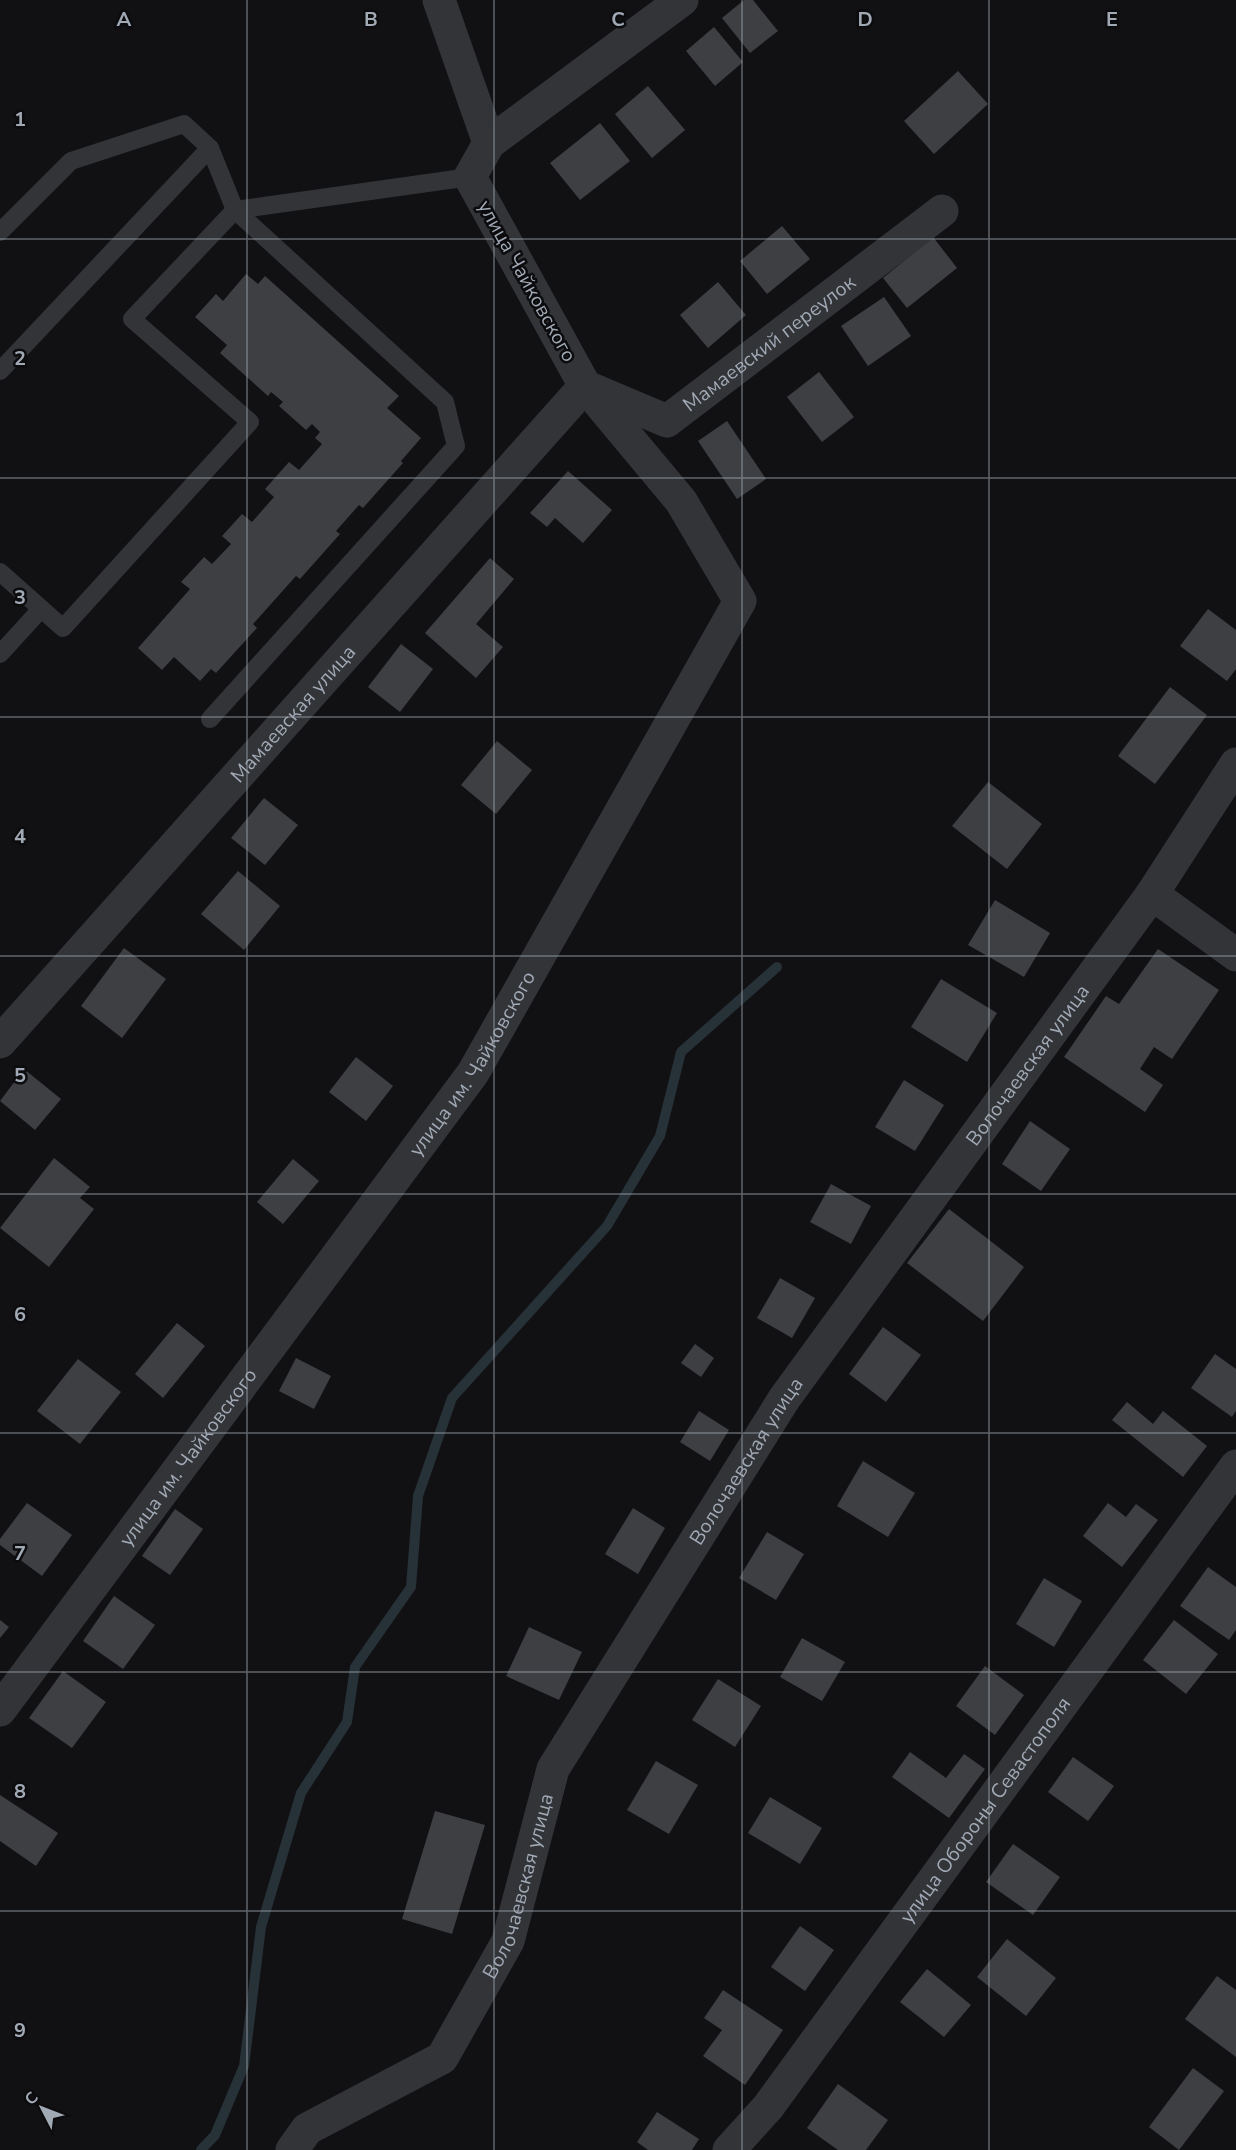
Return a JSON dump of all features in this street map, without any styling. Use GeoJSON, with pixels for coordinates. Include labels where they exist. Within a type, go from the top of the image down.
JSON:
{"type":"FeatureCollection","features":[{"type":"Feature","properties":{"kind":"street"},"geometry":{"type":"LineString","coordinates":[[439,0],[489,143]]}},
{"type":"Feature","properties":{"kind":"street"},"geometry":{"type":"LineString","coordinates":[[470,177],[489,143],[682,0]]}},
{"type":"Feature","properties":{"kind":"street","name":"улица Чайковского"},"geometry":{"type":"LineString","coordinates":[[470,177],[585,386]]}},
{"type":"Feature","properties":{"kind":"street","name":"Мамаевский переулок"},"geometry":{"type":"LineString","coordinates":[[585,386],[667,421],[942,211]]}},
{"type":"Feature","properties":{"kind":"street","name":"Мамаевская улица"},"geometry":{"type":"LineString","coordinates":[[0,1042],[585,386]]}},
{"type":"Feature","properties":{"kind":"street","name":"улица им. Чайковского"},"geometry":{"type":"LineString","coordinates":[[0,1710],[473,1073],[740,601],[681,501],[585,386]]}},
{"type":"Feature","properties":{"kind":"street","name":"Волочаевская улица"},"geometry":{"type":"LineString","coordinates":[[292,2150],[307,2129],[442,2058],[508,1941],[553,1769],[784,1399],[1152,894],[1236,764]]}},
{"type":"Feature","properties":{"kind":"street"},"geometry":{"type":"LineString","coordinates":[[1152,894],[1236,955]]}},
{"type":"Feature","properties":{"kind":"street","name":"улица Обороны Севастополя"},"geometry":{"type":"LineString","coordinates":[[729,2150],[768,2107],[1236,1466]]}},
{"type":"Feature","properties":{"kind":"lane"},"geometry":{"type":"LineString","coordinates":[[0,232],[70,160],[184,123],[210,148],[235,210],[445,402],[456,446],[210,719]]}},
{"type":"Feature","properties":{"kind":"lane"},"geometry":{"type":"LineString","coordinates":[[0,371],[210,148]]}},
{"type":"Feature","properties":{"kind":"lane"},"geometry":{"type":"LineString","coordinates":[[0,572],[63,628],[250,422],[132,319],[235,210],[470,177]]}},
{"type":"Feature","properties":{"kind":"lane"},"geometry":{"type":"LineString","coordinates":[[0,654],[41,609]]}},
{"type":"Feature","properties":{"kind":"building"},"geometry":{"type":"Polygon","coordinates":[[[744,0],[753,0],[778,31],[750,53],[722,18],[744,0]]]}},
{"type":"Feature","properties":{"kind":"building"},"geometry":{"type":"Polygon","coordinates":[[[714,27],[743,62],[715,86],[686,51],[714,27]]]}},
{"type":"Feature","properties":{"kind":"building"},"geometry":{"type":"Polygon","coordinates":[[[958,71],[988,104],[934,154],[904,121],[958,71]]]}},
{"type":"Feature","properties":{"kind":"building"},"geometry":{"type":"Polygon","coordinates":[[[648,86],[685,130],[652,158],[615,114],[648,86]]]}},
{"type":"Feature","properties":{"kind":"building"},"geometry":{"type":"Polygon","coordinates":[[[600,123],[630,161],[580,200],[550,163],[600,123]]]}},
{"type":"Feature","properties":{"kind":"building"},"geometry":{"type":"Polygon","coordinates":[[[782,226],[810,259],[767,294],[740,261],[782,226]]]}},
{"type":"Feature","properties":{"kind":"building"},"geometry":{"type":"Polygon","coordinates":[[[933,237],[957,268],[907,308],[883,278],[933,237]]]}},
{"type":"Feature","properties":{"kind":"building"},"geometry":{"type":"Polygon","coordinates":[[[246,274],[258,284],[265,276],[399,396],[387,408],[421,438],[401,461],[403,463],[363,508],[359,505],[336,531],[340,534],[300,579],[296,576],[253,624],[257,628],[216,673],[211,669],[200,681],[174,657],[162,670],[138,648],[190,589],[181,582],[204,557],[212,564],[231,544],[222,536],[242,514],[252,522],[274,497],[265,489],[289,462],[299,470],[322,444],[315,438],[320,432],[312,424],[306,430],[279,406],[283,402],[271,392],[268,396],[220,353],[227,345],[195,317],[216,294],[223,301],[246,274]]]}},
{"type":"Feature","properties":{"kind":"building"},"geometry":{"type":"Polygon","coordinates":[[[718,282],[746,315],[708,348],[680,315],[718,282]]]}},
{"type":"Feature","properties":{"kind":"building"},"geometry":{"type":"Polygon","coordinates":[[[884,297],[911,336],[868,366],[841,326],[884,297]]]}},
{"type":"Feature","properties":{"kind":"building"},"geometry":{"type":"Polygon","coordinates":[[[819,372],[854,417],[822,442],[787,397],[819,372]]]}},
{"type":"Feature","properties":{"kind":"building"},"geometry":{"type":"Polygon","coordinates":[[[727,421],[766,479],[737,499],[698,441],[727,421]]]}},
{"type":"Feature","properties":{"kind":"building"},"geometry":{"type":"Polygon","coordinates":[[[568,471],[612,510],[583,543],[555,518],[547,527],[530,513],[568,471]]]}},
{"type":"Feature","properties":{"kind":"building"},"geometry":{"type":"Polygon","coordinates":[[[490,558],[514,579],[476,624],[503,647],[476,678],[425,633],[490,558]]]}},
{"type":"Feature","properties":{"kind":"building"},"geometry":{"type":"Polygon","coordinates":[[[1208,609],[1236,630],[1236,669],[1227,681],[1180,646],[1208,609]]]}},
{"type":"Feature","properties":{"kind":"building"},"geometry":{"type":"Polygon","coordinates":[[[401,644],[433,669],[400,712],[368,687],[401,644]]]}},
{"type":"Feature","properties":{"kind":"building"},"geometry":{"type":"Polygon","coordinates":[[[1170,687],[1207,715],[1155,784],[1118,756],[1170,687]]]}},
{"type":"Feature","properties":{"kind":"building"},"geometry":{"type":"Polygon","coordinates":[[[497,741],[532,770],[496,814],[461,785],[497,741]]]}},
{"type":"Feature","properties":{"kind":"building"},"geometry":{"type":"Polygon","coordinates":[[[988,782],[1042,824],[1007,869],[952,826],[988,782]]]}},
{"type":"Feature","properties":{"kind":"building"},"geometry":{"type":"Polygon","coordinates":[[[264,798],[298,825],[265,865],[231,838],[264,798]]]}},
{"type":"Feature","properties":{"kind":"building"},"geometry":{"type":"Polygon","coordinates":[[[238,871],[280,906],[244,950],[201,914],[238,871]]]}},
{"type":"Feature","properties":{"kind":"building"},"geometry":{"type":"Polygon","coordinates":[[[995,900],[1050,933],[1024,977],[968,945],[995,900]]]}},
{"type":"Feature","properties":{"kind":"building"},"geometry":{"type":"Polygon","coordinates":[[[124,948],[166,979],[122,1038],[81,1006],[124,948]]]}},
{"type":"Feature","properties":{"kind":"building"},"geometry":{"type":"Polygon","coordinates":[[[1158,949],[1219,990],[1172,1059],[1154,1047],[1140,1069],[1163,1085],[1145,1112],[1064,1057],[1106,996],[1119,1004],[1158,949]]]}},
{"type":"Feature","properties":{"kind":"building"},"geometry":{"type":"Polygon","coordinates":[[[941,979],[997,1013],[967,1062],[911,1027],[941,979]]]}},
{"type":"Feature","properties":{"kind":"building"},"geometry":{"type":"Polygon","coordinates":[[[356,1057],[393,1086],[366,1121],[329,1092],[356,1057]]]}},
{"type":"Feature","properties":{"kind":"building"},"geometry":{"type":"Polygon","coordinates":[[[24,1069],[61,1099],[35,1130],[0,1101],[24,1069]]]}},
{"type":"Feature","properties":{"kind":"building"},"geometry":{"type":"Polygon","coordinates":[[[904,1080],[944,1105],[915,1151],[875,1127],[904,1080]]]}},
{"type":"Feature","properties":{"kind":"building"},"geometry":{"type":"Polygon","coordinates":[[[1030,1121],[1070,1149],[1041,1191],[1002,1164],[1030,1121]]]}},
{"type":"Feature","properties":{"kind":"building"},"geometry":{"type":"Polygon","coordinates":[[[54,1158],[90,1187],[80,1198],[94,1209],[49,1267],[0,1228],[54,1158]]]}},
{"type":"Feature","properties":{"kind":"building"},"geometry":{"type":"Polygon","coordinates":[[[293,1159],[319,1181],[283,1224],[257,1202],[293,1159]]]}},
{"type":"Feature","properties":{"kind":"building"},"geometry":{"type":"Polygon","coordinates":[[[831,1184],[871,1206],[851,1244],[810,1222],[831,1184]]]}},
{"type":"Feature","properties":{"kind":"building"},"geometry":{"type":"Polygon","coordinates":[[[949,1209],[1024,1267],[983,1321],[907,1263],[949,1209]]]}},
{"type":"Feature","properties":{"kind":"building"},"geometry":{"type":"Polygon","coordinates":[[[780,1278],[815,1298],[792,1338],[757,1318],[780,1278]]]}},
{"type":"Feature","properties":{"kind":"building"},"geometry":{"type":"Polygon","coordinates":[[[177,1323],[205,1346],[163,1398],[135,1374],[177,1323]]]}},
{"type":"Feature","properties":{"kind":"building"},"geometry":{"type":"Polygon","coordinates":[[[883,1327],[921,1355],[886,1402],[849,1374],[883,1327]]]}},
{"type":"Feature","properties":{"kind":"building"},"geometry":{"type":"Polygon","coordinates":[[[695,1344],[714,1358],[701,1377],[681,1363],[695,1344]]]}},
{"type":"Feature","properties":{"kind":"building"},"geometry":{"type":"Polygon","coordinates":[[[1215,1354],[1236,1369],[1236,1411],[1232,1417],[1191,1388],[1215,1354]]]}},
{"type":"Feature","properties":{"kind":"building"},"geometry":{"type":"Polygon","coordinates":[[[296,1358],[331,1376],[314,1409],[279,1391],[296,1358]]]}},
{"type":"Feature","properties":{"kind":"building"},"geometry":{"type":"Polygon","coordinates":[[[78,1359],[121,1392],[80,1444],[37,1411],[78,1359]]]}},
{"type":"Feature","properties":{"kind":"building"},"geometry":{"type":"Polygon","coordinates":[[[1127,1402],[1153,1424],[1163,1411],[1207,1446],[1183,1477],[1112,1420],[1127,1402]]]}},
{"type":"Feature","properties":{"kind":"building"},"geometry":{"type":"Polygon","coordinates":[[[699,1411],[729,1430],[710,1461],[680,1442],[699,1411]]]}},
{"type":"Feature","properties":{"kind":"building"},"geometry":{"type":"Polygon","coordinates":[[[863,1461],[915,1493],[888,1537],[837,1506],[863,1461]]]}},
{"type":"Feature","properties":{"kind":"building"},"geometry":{"type":"Polygon","coordinates":[[[27,1503],[72,1535],[42,1576],[0,1545],[0,1539],[27,1503]]]}},
{"type":"Feature","properties":{"kind":"building"},"geometry":{"type":"Polygon","coordinates":[[[1108,1503],[1126,1517],[1136,1504],[1158,1520],[1122,1567],[1083,1536],[1108,1503]]]}},
{"type":"Feature","properties":{"kind":"building"},"geometry":{"type":"Polygon","coordinates":[[[633,1508],[665,1528],[638,1574],[605,1554],[633,1508]]]}},
{"type":"Feature","properties":{"kind":"building"},"geometry":{"type":"Polygon","coordinates":[[[175,1509],[203,1529],[170,1575],[142,1556],[175,1509]]]}},
{"type":"Feature","properties":{"kind":"building"},"geometry":{"type":"Polygon","coordinates":[[[767,1532],[804,1554],[776,1600],[739,1578],[767,1532]]]}},
{"type":"Feature","properties":{"kind":"building"},"geometry":{"type":"Polygon","coordinates":[[[1208,1567],[1236,1587],[1236,1630],[1229,1640],[1180,1606],[1208,1567]]]}},
{"type":"Feature","properties":{"kind":"building"},"geometry":{"type":"Polygon","coordinates":[[[1044,1578],[1082,1601],[1054,1647],[1016,1624],[1044,1578]]]}},
{"type":"Feature","properties":{"kind":"building"},"geometry":{"type":"Polygon","coordinates":[[[114,1596],[155,1625],[123,1669],[83,1641],[114,1596]]]}},
{"type":"Feature","properties":{"kind":"building"},"geometry":{"type":"Polygon","coordinates":[[[0,1620],[9,1627],[0,1638],[0,1620]]]}},
{"type":"Feature","properties":{"kind":"building"},"geometry":{"type":"Polygon","coordinates":[[[1174,1620],[1218,1654],[1186,1694],[1143,1660],[1174,1620]]]}},
{"type":"Feature","properties":{"kind":"building"},"geometry":{"type":"Polygon","coordinates":[[[529,1627],[582,1652],[559,1700],[506,1676],[529,1627]]]}},
{"type":"Feature","properties":{"kind":"building"},"geometry":{"type":"Polygon","coordinates":[[[802,1638],[845,1662],[822,1701],[780,1677],[802,1638]]]}},
{"type":"Feature","properties":{"kind":"building"},"geometry":{"type":"Polygon","coordinates":[[[985,1666],[1024,1695],[995,1735],[956,1706],[985,1666]]]}},
{"type":"Feature","properties":{"kind":"building"},"geometry":{"type":"Polygon","coordinates":[[[63,1671],[106,1702],[72,1748],[29,1718],[63,1671]]]}},
{"type":"Feature","properties":{"kind":"building"},"geometry":{"type":"Polygon","coordinates":[[[718,1679],[761,1706],[735,1747],[692,1720],[718,1679]]]}},
{"type":"Feature","properties":{"kind":"building"},"geometry":{"type":"Polygon","coordinates":[[[910,1752],[946,1778],[964,1754],[985,1769],[949,1818],[892,1777],[910,1752]]]}},
{"type":"Feature","properties":{"kind":"building"},"geometry":{"type":"Polygon","coordinates":[[[1073,1757],[1114,1786],[1088,1821],[1048,1792],[1073,1757]]]}},
{"type":"Feature","properties":{"kind":"building"},"geometry":{"type":"Polygon","coordinates":[[[656,1761],[698,1785],[669,1834],[627,1810],[656,1761]]]}},
{"type":"Feature","properties":{"kind":"building"},"geometry":{"type":"Polygon","coordinates":[[[0,1795],[58,1833],[36,1866],[0,1841],[0,1795]]]}},
{"type":"Feature","properties":{"kind":"building"},"geometry":{"type":"Polygon","coordinates":[[[770,1797],[822,1828],[800,1864],[748,1833],[770,1797]]]}},
{"type":"Feature","properties":{"kind":"building"},"geometry":{"type":"Polygon","coordinates":[[[435,1811],[485,1825],[452,1934],[402,1919],[435,1811]]]}},
{"type":"Feature","properties":{"kind":"building"},"geometry":{"type":"Polygon","coordinates":[[[1013,1844],[1060,1877],[1033,1915],[986,1882],[1013,1844]]]}},
{"type":"Feature","properties":{"kind":"building"},"geometry":{"type":"Polygon","coordinates":[[[800,1926],[834,1950],[805,1991],[771,1967],[800,1926]]]}},
{"type":"Feature","properties":{"kind":"building"},"geometry":{"type":"Polygon","coordinates":[[[1007,1939],[1056,1978],[1026,2016],[977,1977],[1007,1939]]]}},
{"type":"Feature","properties":{"kind":"building"},"geometry":{"type":"Polygon","coordinates":[[[927,1969],[971,2005],[944,2037],[900,2002],[927,1969]]]}},
{"type":"Feature","properties":{"kind":"building"},"geometry":{"type":"Polygon","coordinates":[[[1217,1976],[1236,1990],[1236,2057],[1185,2019],[1217,1976]]]}},
{"type":"Feature","properties":{"kind":"building"},"geometry":{"type":"Polygon","coordinates":[[[723,1990],[783,2030],[745,2085],[703,2056],[722,2030],[704,2018],[723,1990]]]}},
{"type":"Feature","properties":{"kind":"building"},"geometry":{"type":"Polygon","coordinates":[[[1193,2068],[1224,2091],[1179,2150],[1149,2127],[1193,2068]]]}},
{"type":"Feature","properties":{"kind":"building"},"geometry":{"type":"Polygon","coordinates":[[[838,2084],[888,2120],[866,2150],[838,2150],[807,2128],[838,2084]]]}},
{"type":"Feature","properties":{"kind":"building"},"geometry":{"type":"Polygon","coordinates":[[[657,2112],[699,2139],[692,2150],[648,2150],[637,2142],[657,2112]]]}},
{"type":"Feature","properties":{"kind":"waterway"},"geometry":{"type":"LineString","coordinates":[[201,2150],[215,2135],[244,2066],[261,1927],[301,1793],[347,1722],[355,1667],[411,1587],[418,1496],[452,1398],[607,1226],[660,1136],[681,1052],[777,967]]}}]}
